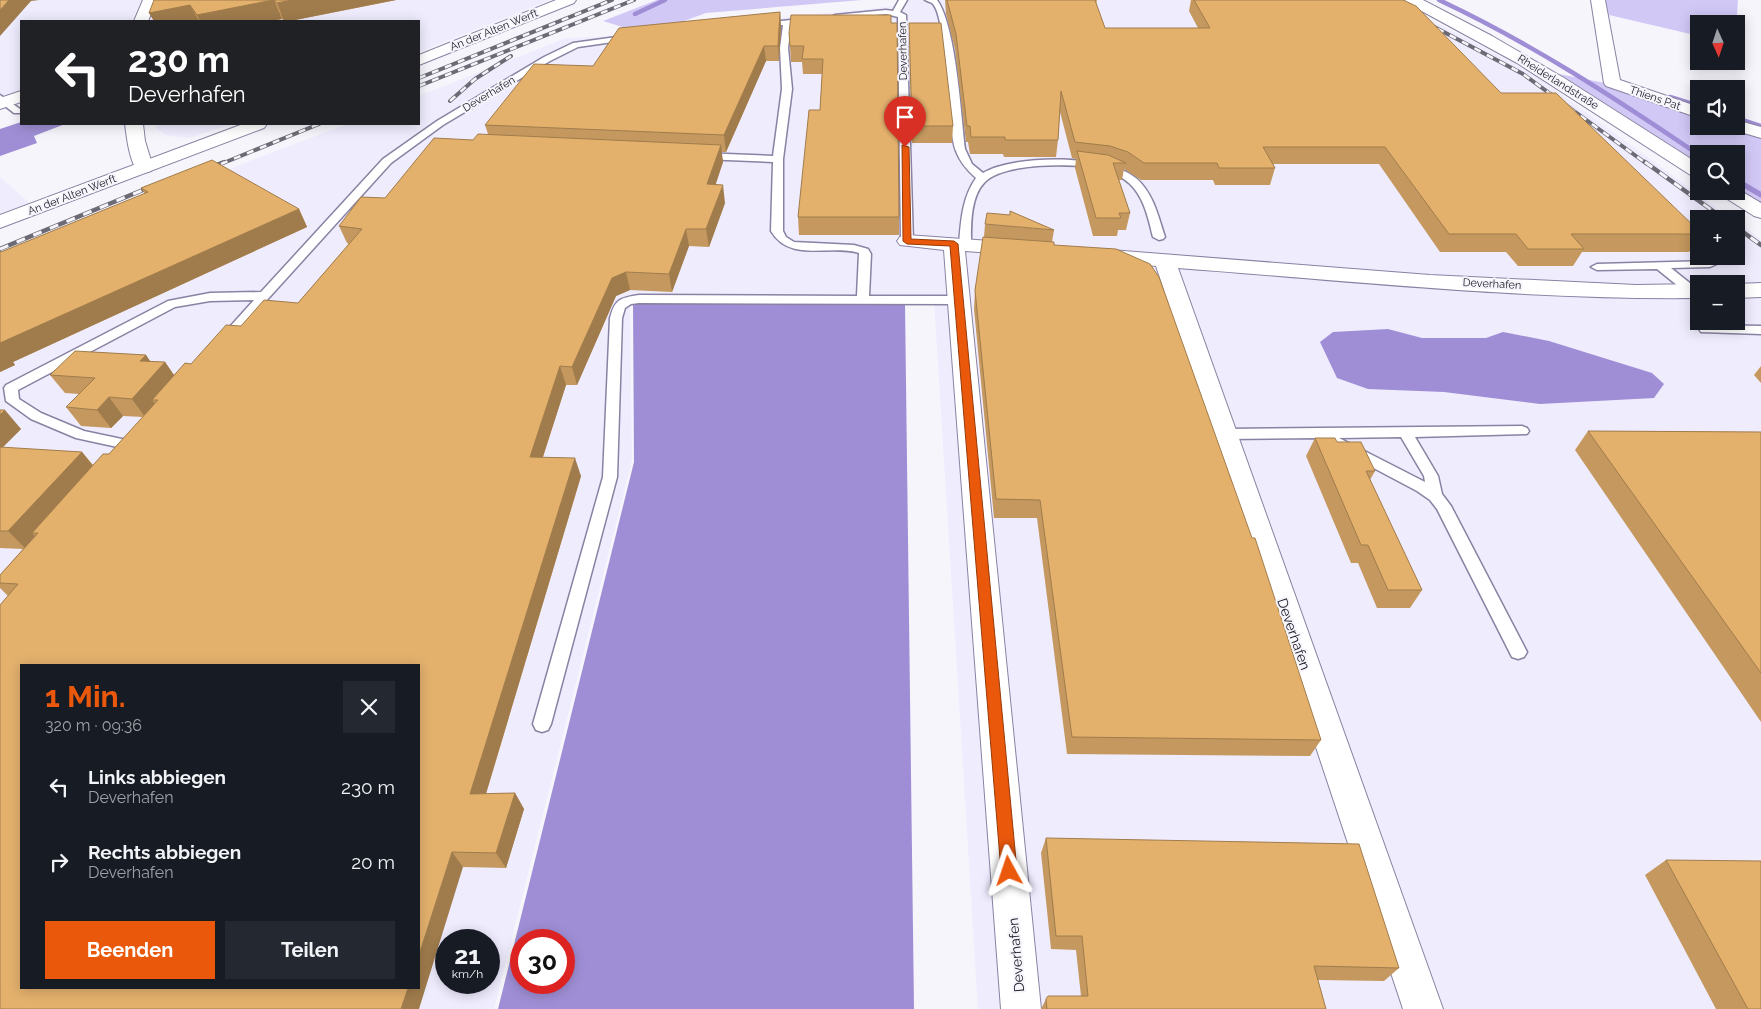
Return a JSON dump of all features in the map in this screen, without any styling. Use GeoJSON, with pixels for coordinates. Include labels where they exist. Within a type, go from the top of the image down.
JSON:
{"type":"FeatureCollection","features":[{"type":"Feature","properties":{"kind":"street"},"geometry":{"type":"LineString","coordinates":[[141,20],[150,0]]}},
{"type":"Feature","properties":{"kind":"street","name":"An der Alten Werft"},"geometry":{"type":"LineString","coordinates":[[420,60],[569,0]]}},
{"type":"Feature","properties":{"kind":"street","name":"Rheiderlandstraße"},"geometry":{"type":"LineString","coordinates":[[1412,0],[1456,21],[1517,56],[1690,166]]}},
{"type":"Feature","properties":{"kind":"street","name":"Thiens Pat"},"geometry":{"type":"LineString","coordinates":[[1598,0],[1612,84],[1690,110]]}},
{"type":"Feature","properties":{"kind":"street"},"geometry":{"type":"LineString","coordinates":[[134,125],[136,140],[144,167]]}},
{"type":"Feature","properties":{"kind":"street","name":"An der Alten Werft"},"geometry":{"type":"LineString","coordinates":[[0,222],[255,125]]}},
{"type":"Feature","properties":{"kind":"street"},"geometry":{"type":"LineString","coordinates":[[1745,128],[1761,133]]}},
{"type":"Feature","properties":{"kind":"street"},"geometry":{"type":"LineString","coordinates":[[1742,200],[1761,212]]}},
{"type":"Feature","properties":{"kind":"street","name":"Deverhafen"},"geometry":{"type":"LineString","coordinates":[[907,241],[1041,250]]}},
{"type":"Feature","properties":{"kind":"street","name":"Deverhafen"},"geometry":{"type":"LineString","coordinates":[[959,244],[959,300],[1021,1009]]}},
{"type":"Feature","properties":{"kind":"street","name":"Deverhafen"},"geometry":{"type":"LineString","coordinates":[[1079,253],[1162,248],[1430,281],[1636,292],[1690,291]]}},
{"type":"Feature","properties":{"kind":"street","name":"Deverhafen"},"geometry":{"type":"LineString","coordinates":[[1162,248],[1423,1009]]}},
{"type":"Feature","properties":{"kind":"street"},"geometry":{"type":"LineString","coordinates":[[1745,291],[1761,290]]}},
{"type":"Feature","properties":{"kind":"lane"},"geometry":{"type":"LineString","coordinates":[[895,14],[903,0]]}},
{"type":"Feature","properties":{"kind":"lane"},"geometry":{"type":"LineString","coordinates":[[929,0],[934,2],[939,8],[947,39],[960,149],[968,165],[982,178]]}},
{"type":"Feature","properties":{"kind":"lane","name":"Deverhafen"},"geometry":{"type":"LineString","coordinates":[[751,26],[886,12],[902,15],[907,241]]}},
{"type":"Feature","properties":{"kind":"lane"},"geometry":{"type":"LineString","coordinates":[[787,22],[784,48],[787,89],[778,159],[777,231],[785,244],[852,248],[864,251],[863,300]]}},
{"type":"Feature","properties":{"kind":"lane","name":"Deverhafen"},"geometry":{"type":"LineString","coordinates":[[213,352],[387,161],[420,137],[547,59],[576,45],[602,40],[646,36]]}},
{"type":"Feature","properties":{"kind":"lane"},"geometry":{"type":"LineString","coordinates":[[420,137],[440,140]]}},
{"type":"Feature","properties":{"kind":"lane"},"geometry":{"type":"LineString","coordinates":[[691,155],[778,159]]}},
{"type":"Feature","properties":{"kind":"lane"},"geometry":{"type":"LineString","coordinates":[[959,244],[972,193],[982,178],[998,169],[1017,165],[1084,164],[1103,166],[1122,173],[1134,182],[1143,192],[1162,248]]}},
{"type":"Feature","properties":{"kind":"lane"},"geometry":{"type":"LineString","coordinates":[[1596,267],[1690,265]]}},
{"type":"Feature","properties":{"kind":"lane"},"geometry":{"type":"LineString","coordinates":[[1661,266],[1690,287]]}},
{"type":"Feature","properties":{"kind":"lane"},"geometry":{"type":"LineString","coordinates":[[131,445],[81,435],[36,416],[13,401],[12,388],[172,304],[210,297],[264,296]]}},
{"type":"Feature","properties":{"kind":"lane"},"geometry":{"type":"LineString","coordinates":[[542,724],[610,477],[616,318],[619,306],[627,301],[639,299],[959,300]]}},
{"type":"Feature","properties":{"kind":"lane"},"geometry":{"type":"LineString","coordinates":[[1745,330],[1761,330]]}},
{"type":"Feature","properties":{"kind":"lane"},"geometry":{"type":"LineString","coordinates":[[1225,434],[1522,431]]}},
{"type":"Feature","properties":{"kind":"lane"},"geometry":{"type":"LineString","coordinates":[[1405,432],[1431,476],[1435,496]]}},
{"type":"Feature","properties":{"kind":"lane"},"geometry":{"type":"LineString","coordinates":[[1319,433],[1422,487],[1435,496],[1444,506],[1518,652]]}},
{"type":"Feature","properties":{"kind":"shaded area"},"geometry":{"type":"Polygon","coordinates":[[[0,0],[142,0],[132,20],[20,20],[20,93],[0,99],[0,0]]]}},
{"type":"Feature","properties":{"kind":"shaded area"},"geometry":{"type":"Polygon","coordinates":[[[157,0],[550,0],[420,52],[420,20],[150,20],[157,0]]]}},
{"type":"Feature","properties":{"kind":"shaded area"},"geometry":{"type":"Polygon","coordinates":[[[657,0],[862,0],[706,13],[670,26],[629,29],[603,21],[657,0]]]}},
{"type":"Feature","properties":{"kind":"shaded area"},"geometry":{"type":"Polygon","coordinates":[[[906,0],[1393,0],[1531,72],[1690,188],[1690,200],[1706,200],[1720,210],[1690,210],[1690,265],[1745,265],[1745,227],[1761,239],[1761,1009],[978,1009],[934,300],[630,302],[632,460],[514,929],[510,929],[510,945],[500,985],[500,929],[435,929],[435,994],[498,994],[494,1009],[0,1009],[0,263],[245,163],[344,125],[420,125],[420,96],[566,38],[600,37],[906,5],[906,0]]]}},
{"type":"Feature","properties":{"kind":"shaded area"},"geometry":{"type":"Polygon","coordinates":[[[1605,0],[1738,0],[1737,15],[1690,15],[1690,34],[1609,15],[1605,0]]]}},
{"type":"Feature","properties":{"kind":"shaded area"},"geometry":{"type":"Polygon","coordinates":[[[1559,74],[1605,83],[1690,111],[1690,135],[1745,135],[1745,129],[1761,134],[1761,203],[1745,193],[1745,145],[1690,145],[1690,157],[1559,74]]]}},
{"type":"Feature","properties":{"kind":"shaded area"},"geometry":{"type":"Polygon","coordinates":[[[20,122],[20,125],[62,125],[34,136],[37,143],[0,156],[0,129],[20,122]]]}},
{"type":"Feature","properties":{"kind":"shaded area"},"geometry":{"type":"Polygon","coordinates":[[[155,125],[229,125],[189,138],[166,135],[157,129],[155,125]]]}},
{"type":"Feature","properties":{"kind":"shaded area"},"geometry":{"type":"Polygon","coordinates":[[[0,177],[32,205],[0,217],[0,177]]]}},
{"type":"Feature","properties":{"kind":"shaded area"},"geometry":{"type":"Polygon","coordinates":[[[633,303],[905,304],[914,1009],[498,1009],[510,961],[510,994],[575,994],[575,929],[518,929],[634,462],[633,303]]]}},
{"type":"Feature","properties":{"kind":"shaded area"},"geometry":{"type":"Polygon","coordinates":[[[1388,329],[1422,338],[1486,338],[1503,332],[1549,341],[1652,373],[1664,384],[1654,398],[1540,404],[1444,392],[1368,389],[1337,378],[1320,342],[1333,332],[1388,329]]]}},
{"type":"Feature","properties":{"kind":"building"},"geometry":{"type":"Polygon","coordinates":[[[0,0],[9,0],[0,10],[0,0]]]}},
{"type":"Feature","properties":{"kind":"building"},"geometry":{"type":"Polygon","coordinates":[[[154,0],[273,0],[197,15],[190,5],[149,13],[154,0]]]}},
{"type":"Feature","properties":{"kind":"building"},"geometry":{"type":"Polygon","coordinates":[[[274,0],[292,0],[277,3],[274,0]]]}},
{"type":"Feature","properties":{"kind":"building"},"geometry":{"type":"Polygon","coordinates":[[[947,0],[1095,0],[1105,28],[1210,28],[1194,0],[1403,0],[1416,6],[1501,93],[1556,93],[1690,222],[1690,234],[1571,234],[1584,249],[1528,249],[1516,234],[1449,234],[1385,147],[1263,147],[1275,168],[1219,168],[1217,163],[1144,163],[1128,152],[1110,146],[1075,142],[1061,91],[1058,140],[1005,140],[1005,137],[971,137],[970,126],[967,126],[956,34],[947,0]]]}},
{"type":"Feature","properties":{"kind":"building"},"geometry":{"type":"Polygon","coordinates":[[[780,12],[778,46],[764,46],[724,135],[485,125],[534,64],[593,66],[619,28],[780,12]]]}},
{"type":"Feature","properties":{"kind":"building"},"geometry":{"type":"Polygon","coordinates":[[[791,15],[891,15],[891,23],[897,23],[899,217],[798,217],[809,110],[820,110],[823,59],[802,59],[804,46],[790,46],[791,15]]]}},
{"type":"Feature","properties":{"kind":"building"},"geometry":{"type":"Polygon","coordinates":[[[909,23],[941,23],[953,126],[912,126],[909,23]]]}},
{"type":"Feature","properties":{"kind":"building"},"geometry":{"type":"Polygon","coordinates":[[[478,134],[721,145],[707,184],[723,185],[706,229],[686,229],[669,274],[626,272],[612,278],[572,367],[560,366],[530,457],[575,458],[470,794],[515,793],[496,853],[452,852],[420,952],[420,664],[20,664],[20,989],[408,989],[401,1009],[0,1009],[0,605],[18,584],[0,583],[0,575],[38,533],[32,533],[103,454],[109,454],[158,400],[152,400],[185,363],[191,364],[226,325],[241,326],[264,300],[298,303],[362,229],[339,226],[361,197],[385,198],[434,138],[473,140],[478,134]]]}},
{"type":"Feature","properties":{"kind":"building"},"geometry":{"type":"Polygon","coordinates":[[[1077,151],[1108,155],[1126,163],[1113,163],[1130,213],[1119,213],[1121,218],[1096,218],[1077,151]]]}},
{"type":"Feature","properties":{"kind":"building"},"geometry":{"type":"Polygon","coordinates":[[[212,160],[299,209],[0,343],[0,251],[148,192],[141,188],[212,160]]]}},
{"type":"Feature","properties":{"kind":"building"},"geometry":{"type":"Polygon","coordinates":[[[1010,211],[1054,230],[985,224],[987,213],[1010,215],[1010,211]]]}},
{"type":"Feature","properties":{"kind":"building"},"geometry":{"type":"Polygon","coordinates":[[[983,237],[1054,242],[1054,245],[1116,249],[1150,264],[1159,277],[1252,538],[1255,538],[1321,740],[1072,737],[1040,500],[996,499],[975,290],[983,237]]]}},
{"type":"Feature","properties":{"kind":"building"},"geometry":{"type":"Polygon","coordinates":[[[75,351],[146,355],[140,361],[165,362],[132,399],[109,397],[97,410],[66,407],[95,378],[50,375],[75,351]]]}},
{"type":"Feature","properties":{"kind":"building"},"geometry":{"type":"Polygon","coordinates":[[[1588,431],[1761,432],[1761,673],[1588,431]]]}},
{"type":"Feature","properties":{"kind":"building"},"geometry":{"type":"Polygon","coordinates":[[[1315,438],[1335,438],[1337,442],[1361,442],[1375,471],[1366,471],[1422,590],[1388,590],[1368,545],[1361,545],[1315,438]]]}},
{"type":"Feature","properties":{"kind":"building"},"geometry":{"type":"Polygon","coordinates":[[[0,447],[82,452],[8,531],[0,531],[0,447]]]}},
{"type":"Feature","properties":{"kind":"building"},"geometry":{"type":"Polygon","coordinates":[[[1046,838],[1359,844],[1399,968],[1314,966],[1326,1009],[1047,1009],[1046,999],[1048,996],[1088,996],[1082,936],[1056,936],[1046,838]]]}},
{"type":"Feature","properties":{"kind":"building"},"geometry":{"type":"Polygon","coordinates":[[[1666,860],[1761,861],[1761,1009],[1748,1009],[1666,860]]]}},
{"type":"Feature","properties":{"kind":"waterway"},"geometry":{"type":"LineString","coordinates":[[635,14],[665,0]]}},
{"type":"Feature","properties":{"kind":"waterway"},"geometry":{"type":"LineString","coordinates":[[1439,0],[1540,53],[1690,149]]}},
{"type":"Feature","properties":{"kind":"waterway"},"geometry":{"type":"LineString","coordinates":[[1670,97],[1690,103]]}},
{"type":"Feature","properties":{"kind":"waterway"},"geometry":{"type":"LineString","coordinates":[[1745,121],[1761,126]]}},
{"type":"Feature","properties":{"kind":"waterway"},"geometry":{"type":"LineString","coordinates":[[1745,185],[1761,195]]}},
{"type":"Feature","properties":{"kind":"railway"},"geometry":{"type":"LineString","coordinates":[[420,78],[612,0]]}},
{"type":"Feature","properties":{"kind":"railway"},"geometry":{"type":"LineString","coordinates":[[420,86],[634,0]]}},
{"type":"Feature","properties":{"kind":"railway"},"geometry":{"type":"LineString","coordinates":[[1425,22],[1523,74],[1647,164]]}},
{"type":"Feature","properties":{"kind":"railway"},"geometry":{"type":"LineString","coordinates":[[450,101],[475,79],[511,56]]}},
{"type":"Feature","properties":{"kind":"railway"},"geometry":{"type":"LineString","coordinates":[[221,164],[317,125]]}},
{"type":"Feature","properties":{"kind":"railway"},"geometry":{"type":"LineString","coordinates":[[207,169],[224,162]]}},
{"type":"Feature","properties":{"kind":"railway"},"geometry":{"type":"LineString","coordinates":[[1645,162],[1712,210]]}},
{"type":"Feature","properties":{"kind":"railway"},"geometry":{"type":"LineString","coordinates":[[0,249],[155,185]]}},
{"type":"Feature","properties":{"kind":"railway"},"geometry":{"type":"LineString","coordinates":[[1745,233],[1761,245]]}},
{"type":"Feature","properties":{"kind":"route"},"geometry":{"type":"LineString","coordinates":[[905,147],[907,241],[954,244],[1009,871]]}}]}
